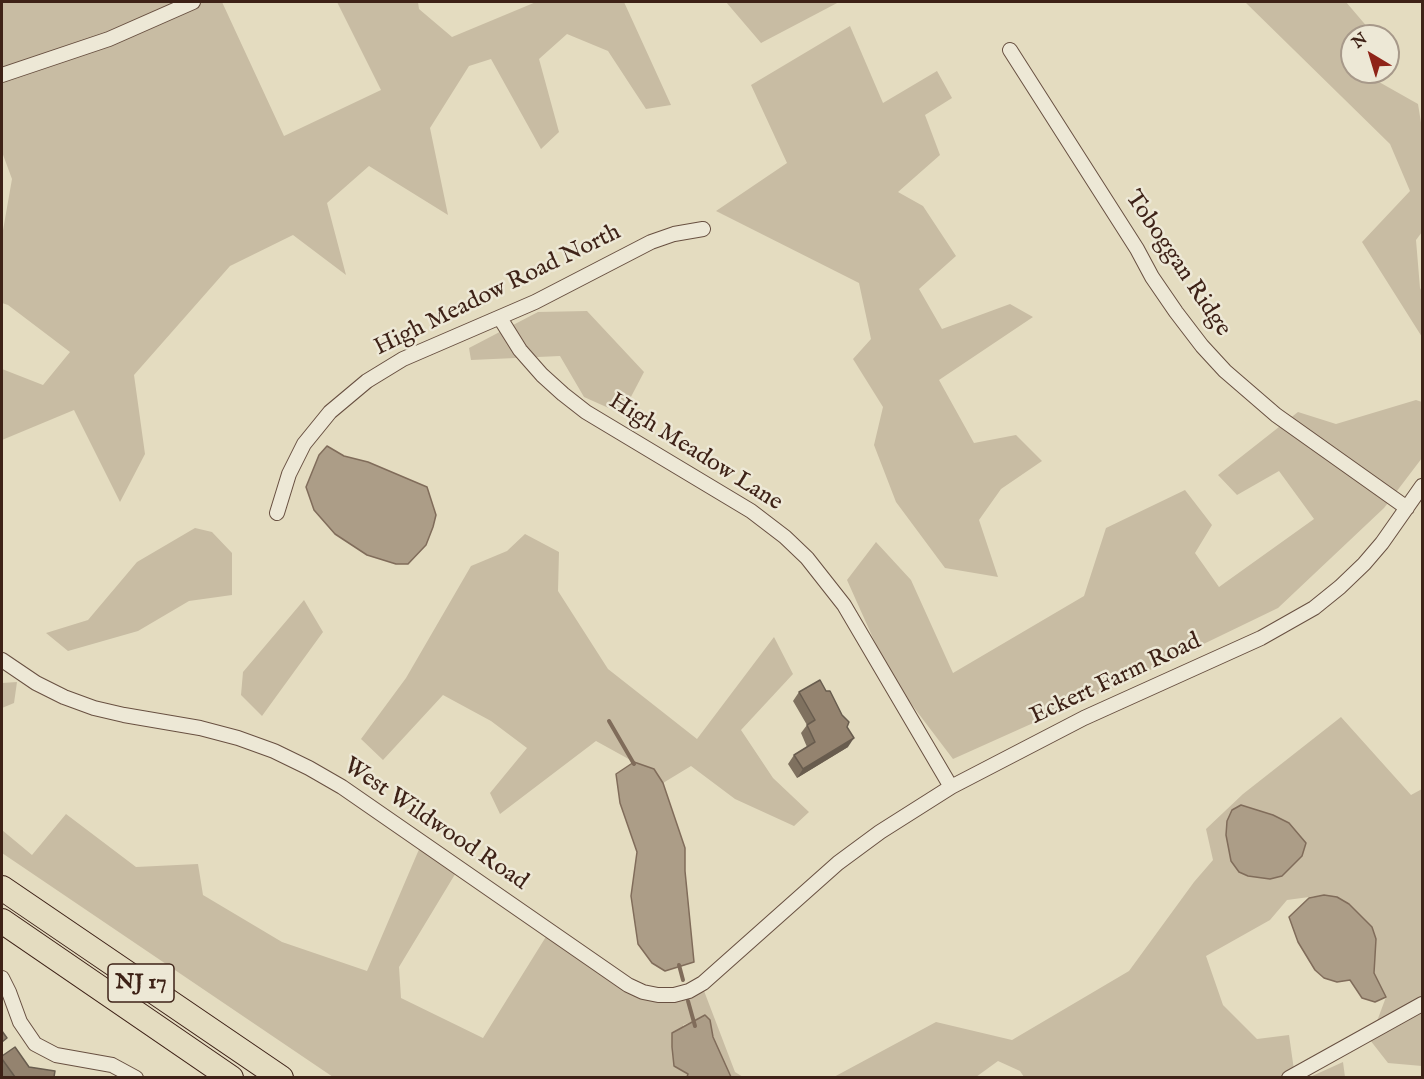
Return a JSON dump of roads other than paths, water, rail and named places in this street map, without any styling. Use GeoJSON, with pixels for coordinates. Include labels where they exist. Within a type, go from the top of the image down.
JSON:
{"type":"FeatureCollection","features":[{"type":"Feature","properties":{"kind":"highway","name":"NJ 17"},"geometry":{"type":"LineString","coordinates":[[2,888],[281,1077]]}},
{"type":"Feature","properties":{"kind":"highway","name":"NJ 17"},"geometry":{"type":"LineString","coordinates":[[2,921],[207,1069],[231,1077]]}},
{"type":"Feature","properties":{"kind":"street"},"geometry":{"type":"LineString","coordinates":[[2,75],[109,39],[193,2]]}},
{"type":"Feature","properties":{"kind":"street","name":"Toboggan Ridge"},"geometry":{"type":"LineString","coordinates":[[1010,50],[1157,284],[1202,346],[1225,371],[1276,415],[1407,508]]}},
{"type":"Feature","properties":{"kind":"street","name":"High Meadow Road North"},"geometry":{"type":"LineString","coordinates":[[278,513],[289,474],[298,453],[311,434],[348,396],[367,381],[403,358],[544,298],[651,242],[674,234],[703,229]]}},
{"type":"Feature","properties":{"kind":"street","name":"High Meadow Lane"},"geometry":{"type":"LineString","coordinates":[[500,318],[520,350],[542,375],[586,412],[751,511],[785,537],[807,558],[844,605],[951,787]]}},
{"type":"Feature","properties":{"kind":"street","name":"Eckert Farm Road"},"geometry":{"type":"LineString","coordinates":[[805,892],[838,863],[880,832],[951,787],[1084,718],[1291,623],[1340,587],[1364,564],[1382,543],[1422,486]]}},
{"type":"Feature","properties":{"kind":"street","name":"West Wildwood Road"},"geometry":{"type":"LineString","coordinates":[[2,660],[38,684],[94,708],[124,716],[200,728],[238,738],[274,751],[309,768],[342,787],[628,985],[643,992],[674,995],[689,991],[704,983],[805,892]]}},
{"type":"Feature","properties":{"kind":"street"},"geometry":{"type":"LineString","coordinates":[[2,978],[20,1022],[35,1044],[56,1055],[112,1065],[136,1077]]}},
{"type":"Feature","properties":{"kind":"street"},"geometry":{"type":"LineString","coordinates":[[1289,1077],[1422,1004]]}},
{"type":"Feature","properties":{"kind":"waterway"},"geometry":{"type":"LineString","coordinates":[[609,721],[634,764]]}},
{"type":"Feature","properties":{"kind":"waterway"},"geometry":{"type":"LineString","coordinates":[[679,965],[683,980]]}},
{"type":"Feature","properties":{"kind":"waterway"},"geometry":{"type":"LineString","coordinates":[[688,1001],[695,1026]]}}]}
